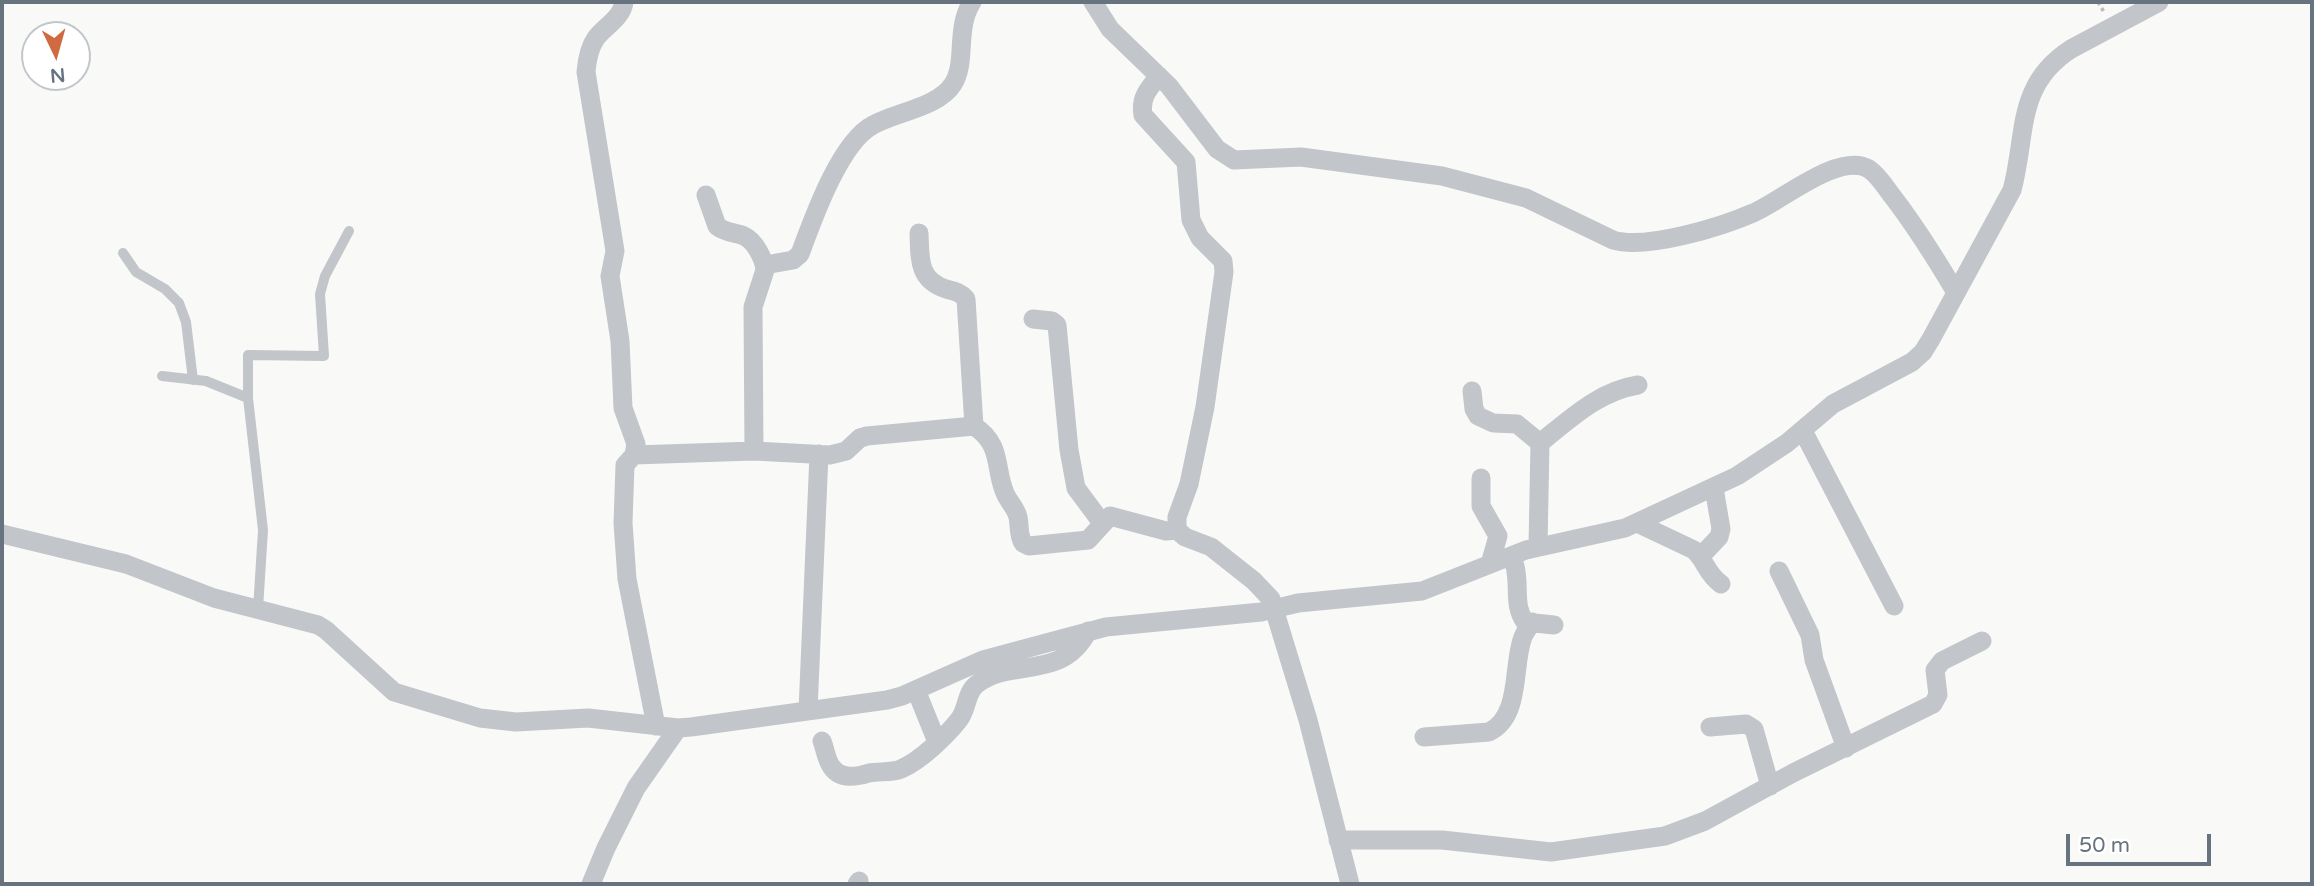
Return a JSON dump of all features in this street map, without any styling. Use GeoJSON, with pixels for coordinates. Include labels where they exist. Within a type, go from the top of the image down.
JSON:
{"type":"FeatureCollection","features":[{"type":"Feature","properties":{"kind":"street"},"geometry":{"type":"LineString","coordinates":[[624,2],[624,7],[591,47],[586,72],[615,251],[610,276],[620,341],[623,408],[636,444],[634,455],[625,466],[622,523],[627,579],[656,726]]}},
{"type":"Feature","properties":{"kind":"street"},"geometry":{"type":"LineString","coordinates":[[765,265],[793,260],[800,254],[833,173],[863,132],[872,125],[931,103],[953,86],[958,75],[961,32],[972,2]]}},
{"type":"Feature","properties":{"kind":"street"},"geometry":{"type":"LineString","coordinates":[[1093,2],[1110,29],[1169,86],[1217,149],[1234,160],[1301,157],[1442,176],[1526,198],[1622,243],[1699,233],[1716,228],[1756,212],[1802,184],[1833,170],[1862,166],[1877,176],[1913,223],[1955,291]]}},
{"type":"Feature","properties":{"kind":"street"},"geometry":{"type":"LineString","coordinates":[[2,534],[125,564],[214,598],[306,621],[326,630],[386,686],[401,695],[492,720],[516,722],[588,718],[678,728],[887,700],[984,660],[1088,631],[1122,625],[1261,612],[1320,600],[1422,591],[1538,547],[1614,531],[1637,523],[1714,488],[1737,476],[1803,431],[1833,404],[1918,357],[1931,339],[1955,291],[1994,226],[2011,190],[2017,169],[2023,120],[2042,72],[2071,49],[2158,2]]}},
{"type":"Feature","properties":{"kind":"street"},"geometry":{"type":"LineString","coordinates":[[1159,76],[1144,94],[1143,115],[1186,162],[1191,220],[1200,237],[1223,261],[1224,272],[1205,407],[1189,484],[1177,517],[1177,530]]}},
{"type":"Feature","properties":{"kind":"street"},"geometry":{"type":"LineString","coordinates":[[706,195],[720,230],[746,237],[765,265],[753,307],[754,451]]}},
{"type":"Feature","properties":{"kind":"street"},"geometry":{"type":"LineString","coordinates":[[919,233],[920,262],[924,275],[938,286],[959,293],[966,299],[974,426]]}},
{"type":"Feature","properties":{"kind":"street"},"geometry":{"type":"LineString","coordinates":[[1033,319],[1052,321],[1057,325],[1069,450],[1076,488],[1102,523]]}},
{"type":"Feature","properties":{"kind":"street"},"geometry":{"type":"LineString","coordinates":[[1540,443],[1594,401],[1621,387],[1638,385]]}},
{"type":"Feature","properties":{"kind":"street"},"geometry":{"type":"LineString","coordinates":[[1472,391],[1478,416],[1493,423],[1517,424],[1540,443]]}},
{"type":"Feature","properties":{"kind":"street"},"geometry":{"type":"LineString","coordinates":[[634,455],[754,451],[842,453],[860,438],[867,436],[974,426],[982,432],[999,459],[1004,491],[1017,513],[1019,536],[1023,543],[1029,546],[1088,540],[1107,517],[1118,517],[1166,531],[1177,530],[1185,537],[1211,547],[1240,568],[1265,592],[1275,609],[1308,720],[1350,884]]}},
{"type":"Feature","properties":{"kind":"street"},"geometry":{"type":"LineString","coordinates":[[1803,431],[1894,607]]}},
{"type":"Feature","properties":{"kind":"street"},"geometry":{"type":"LineString","coordinates":[[1538,547],[1540,443]]}},
{"type":"Feature","properties":{"kind":"street"},"geometry":{"type":"LineString","coordinates":[[808,711],[819,454]]}},
{"type":"Feature","properties":{"kind":"street"},"geometry":{"type":"LineString","coordinates":[[1481,478],[1481,506],[1498,536],[1490,564]]}},
{"type":"Feature","properties":{"kind":"street"},"geometry":{"type":"LineString","coordinates":[[1701,556],[1719,537],[1721,529],[1714,488]]}},
{"type":"Feature","properties":{"kind":"street"},"geometry":{"type":"LineString","coordinates":[[1637,523],[1688,546],[1701,556],[1706,569],[1721,584]]}},
{"type":"Feature","properties":{"kind":"street"},"geometry":{"type":"LineString","coordinates":[[1512,556],[1517,573],[1518,608],[1525,622],[1554,625]]}},
{"type":"Feature","properties":{"kind":"street"},"geometry":{"type":"LineString","coordinates":[[1779,571],[1810,635],[1814,660],[1846,748]]}},
{"type":"Feature","properties":{"kind":"street"},"geometry":{"type":"LineString","coordinates":[[1424,737],[1489,732],[1496,729],[1511,700],[1516,685],[1522,638],[1532,622]]}},
{"type":"Feature","properties":{"kind":"street"},"geometry":{"type":"LineString","coordinates":[[822,741],[831,767],[840,774],[857,777],[872,772],[899,770],[937,743],[964,713],[971,690],[978,683],[991,676],[1053,662],[1079,647],[1088,631]]}},
{"type":"Feature","properties":{"kind":"street"},"geometry":{"type":"LineString","coordinates":[[1338,840],[1442,840],[1551,852],[1676,833],[1705,821],[1933,704],[1938,695],[1935,670],[1942,661],[1982,641]]}},
{"type":"Feature","properties":{"kind":"street"},"geometry":{"type":"LineString","coordinates":[[916,690],[937,743]]}},
{"type":"Feature","properties":{"kind":"street"},"geometry":{"type":"LineString","coordinates":[[1710,727],[1746,724],[1754,729],[1770,786]]}},
{"type":"Feature","properties":{"kind":"street"},"geometry":{"type":"LineString","coordinates":[[592,884],[606,848],[636,788],[678,728]]}},
{"type":"Feature","properties":{"kind":"lane"},"geometry":{"type":"LineString","coordinates":[[258,609],[263,530],[248,398],[248,355],[324,356],[320,294],[324,276],[349,231]]}},
{"type":"Feature","properties":{"kind":"lane"},"geometry":{"type":"LineString","coordinates":[[123,253],[136,272],[165,289],[179,303],[186,322],[193,380]]}},
{"type":"Feature","properties":{"kind":"lane"},"geometry":{"type":"LineString","coordinates":[[162,376],[206,381],[248,398]]}}]}
